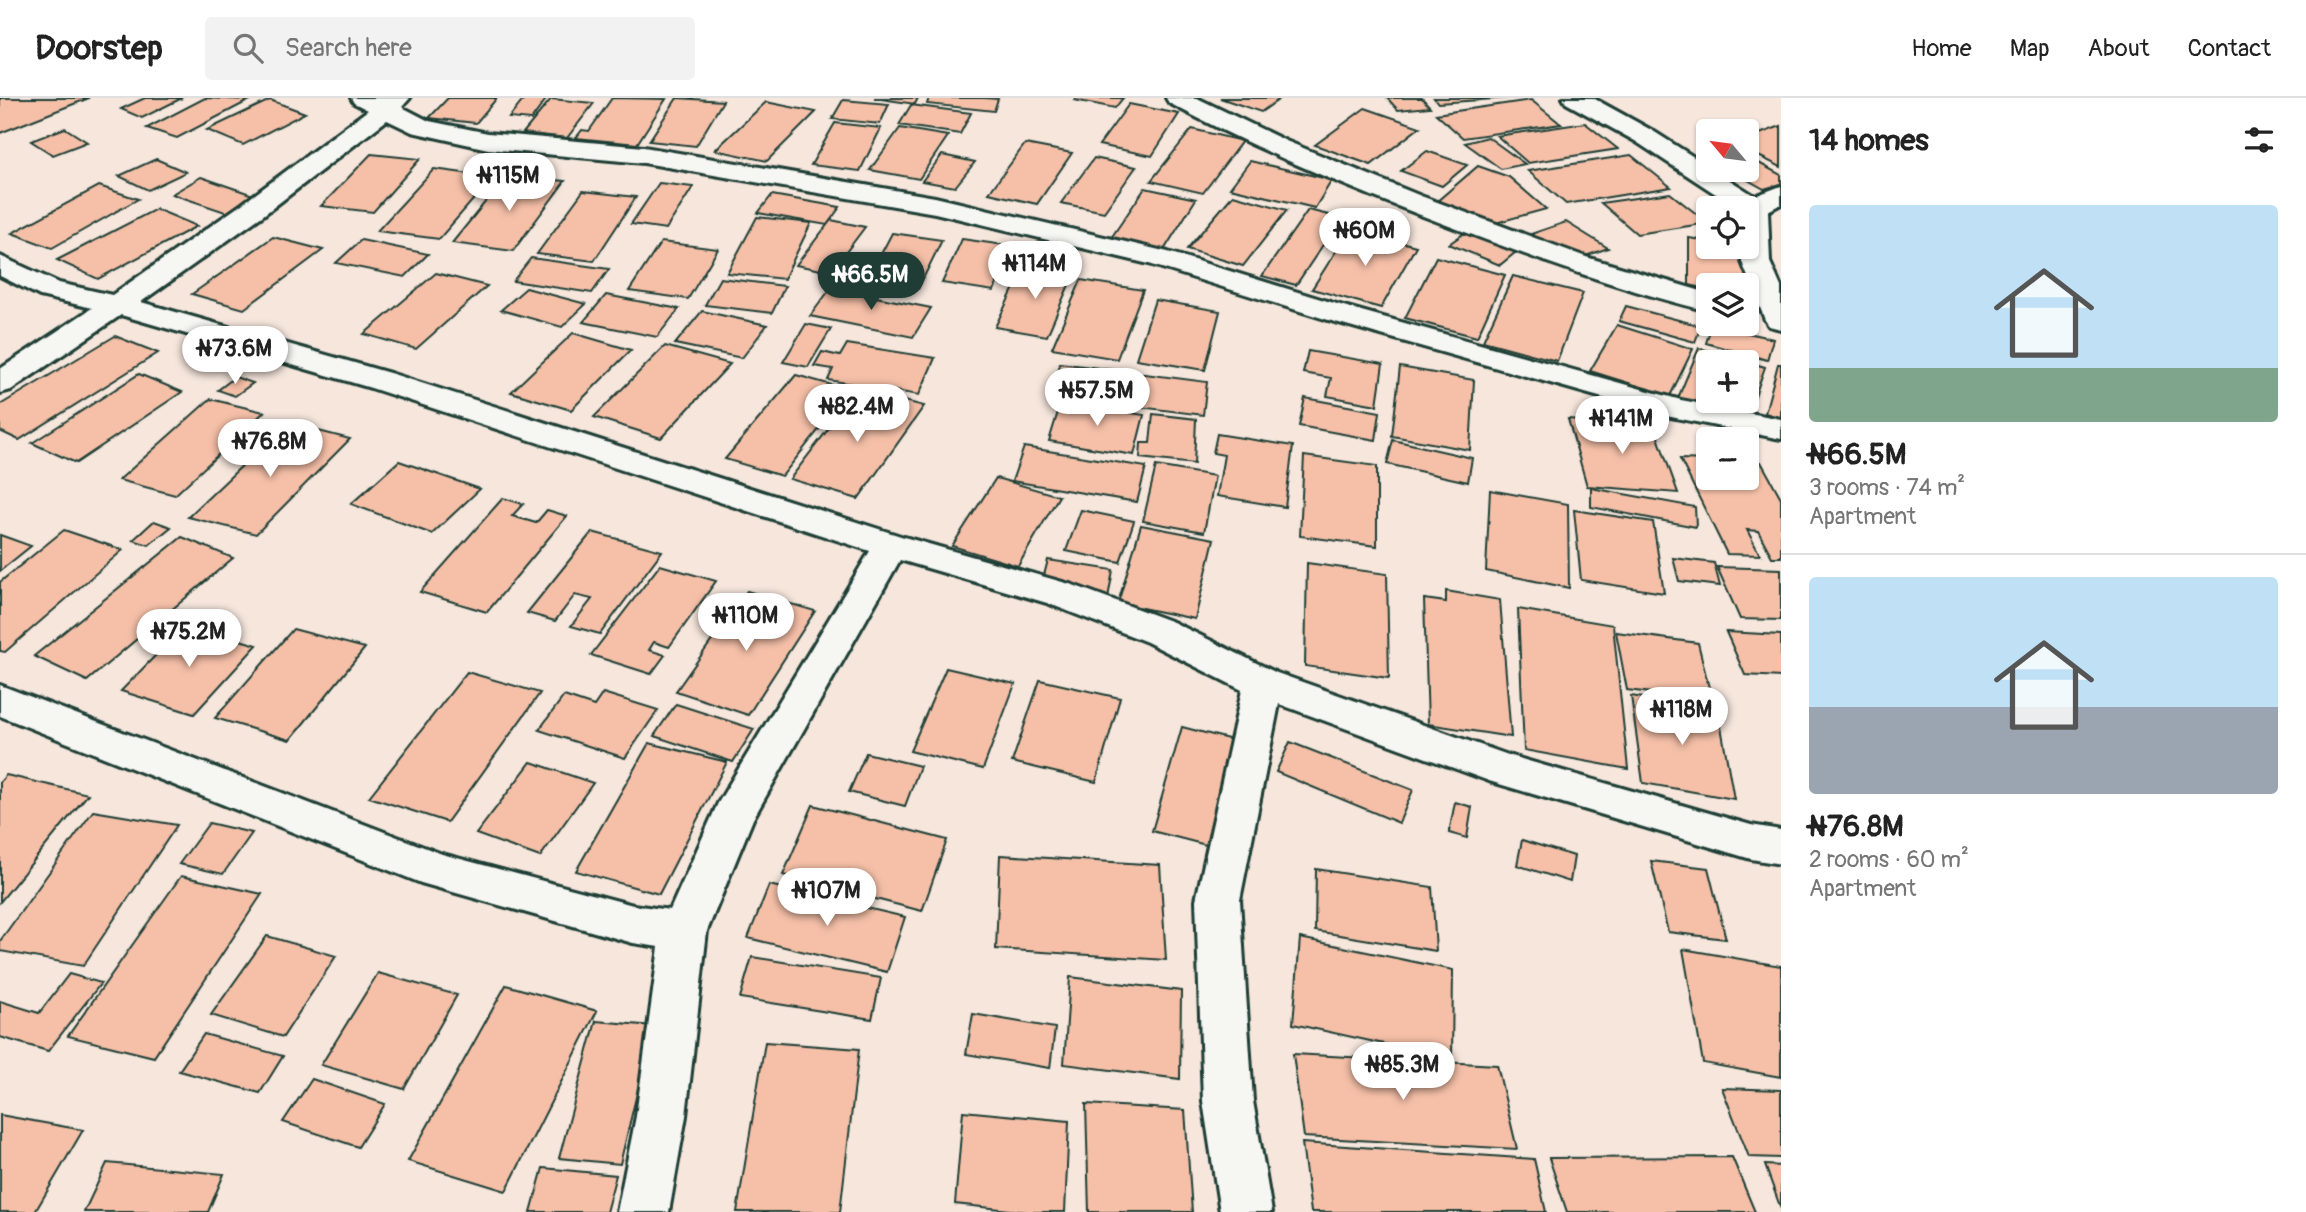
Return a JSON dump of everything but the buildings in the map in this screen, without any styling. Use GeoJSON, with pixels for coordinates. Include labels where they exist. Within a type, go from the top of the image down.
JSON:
{"type":"FeatureCollection","features":[{"type":"Feature","properties":{"kind":"street"},"geometry":{"type":"LineString","coordinates":[[1178,98],[1311,163],[1570,262],[1696,299]]}},
{"type":"Feature","properties":{"kind":"street"},"geometry":{"type":"LineString","coordinates":[[1575,98],[1644,136],[1737,196]]}},
{"type":"Feature","properties":{"kind":"street"},"geometry":{"type":"LineString","coordinates":[[0,383],[118,305],[272,196],[382,102],[421,127],[488,141],[644,155],[935,205],[1158,258],[1336,313],[1677,409],[1781,429]]}},
{"type":"Feature","properties":{"kind":"street"},"geometry":{"type":"LineString","coordinates":[[1759,205],[1781,194]]}},
{"type":"Feature","properties":{"kind":"street"},"geometry":{"type":"LineString","coordinates":[[1756,259],[1781,320]]}},
{"type":"Feature","properties":{"kind":"street"},"geometry":{"type":"LineString","coordinates":[[0,265],[50,290],[118,305],[382,381],[891,545],[1060,594],[1160,632],[1263,683],[1504,770],[1751,842],[1781,847]]}},
{"type":"Feature","properties":{"kind":"street"},"geometry":{"type":"LineString","coordinates":[[1759,315],[1781,320]]}},
{"type":"Feature","properties":{"kind":"street"},"geometry":{"type":"LineString","coordinates":[[643,1212],[661,1116],[684,931],[733,815],[891,545]]}},
{"type":"Feature","properties":{"kind":"street"},"geometry":{"type":"LineString","coordinates":[[1246,1212],[1228,1101],[1218,901],[1263,683]]}},
{"type":"Feature","properties":{"kind":"street"},"geometry":{"type":"LineString","coordinates":[[0,700],[436,870],[633,924],[684,931]]}}]}
